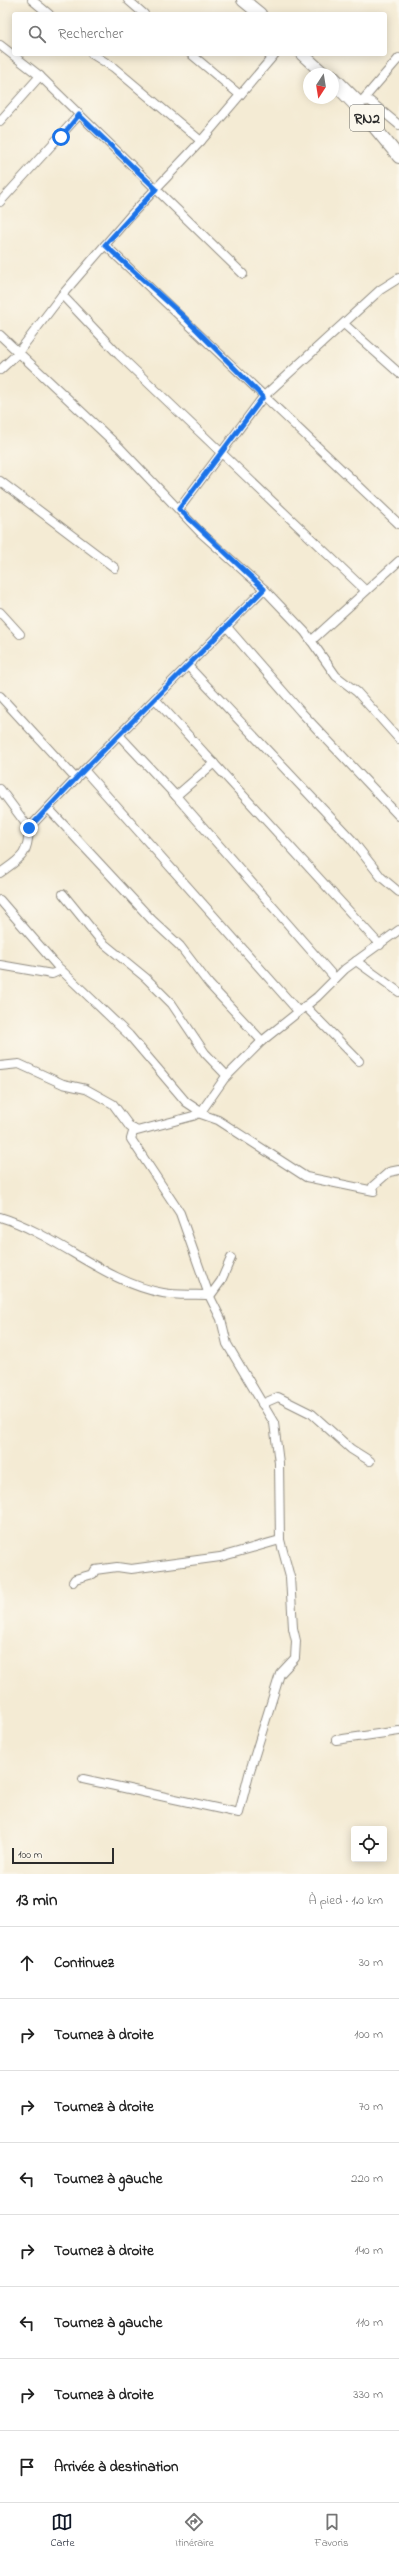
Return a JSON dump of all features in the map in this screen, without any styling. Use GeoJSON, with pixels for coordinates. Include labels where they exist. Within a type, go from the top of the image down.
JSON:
{"type":"FeatureCollection","features":[{"type":"Feature","properties":{"kind":"highway"},"geometry":{"type":"LineString","coordinates":[[243,0],[258,12]]}},
{"type":"Feature","properties":{"kind":"highway"},"geometry":{"type":"LineString","coordinates":[[304,56],[317,68]]}},
{"type":"Feature","properties":{"kind":"highway","name":"RN2"},"geometry":{"type":"LineString","coordinates":[[339,88],[362,112],[399,157]]}},
{"type":"Feature","properties":{"kind":"street"},"geometry":{"type":"LineString","coordinates":[[32,0],[47,12]]}},
{"type":"Feature","properties":{"kind":"street"},"geometry":{"type":"LineString","coordinates":[[128,0],[142,12]]}},
{"type":"Feature","properties":{"kind":"street"},"geometry":{"type":"LineString","coordinates":[[0,45],[12,54]]}},
{"type":"Feature","properties":{"kind":"street"},"geometry":{"type":"LineString","coordinates":[[14,56],[40,76],[243,274]]}},
{"type":"Feature","properties":{"kind":"street"},"geometry":{"type":"LineString","coordinates":[[95,56],[113,67],[201,141]]}},
{"type":"Feature","properties":{"kind":"street"},"geometry":{"type":"LineString","coordinates":[[193,56],[240,95]]}},
{"type":"Feature","properties":{"kind":"street"},"geometry":{"type":"LineString","coordinates":[[0,370],[17,354],[62,295],[105,245],[201,141],[273,56]]}},
{"type":"Feature","properties":{"kind":"street"},"geometry":{"type":"LineString","coordinates":[[310,56],[326,68]]}},
{"type":"Feature","properties":{"kind":"street"},"geometry":{"type":"LineString","coordinates":[[361,102],[399,58]]}},
{"type":"Feature","properties":{"kind":"street"},"geometry":{"type":"LineString","coordinates":[[0,121],[40,76]]}},
{"type":"Feature","properties":{"kind":"street"},"geometry":{"type":"LineString","coordinates":[[339,80],[361,102]]}},
{"type":"Feature","properties":{"kind":"street"},"geometry":{"type":"LineString","coordinates":[[361,102],[370,101],[399,125]]}},
{"type":"Feature","properties":{"kind":"street"},"geometry":{"type":"LineString","coordinates":[[0,202],[79,115]]}},
{"type":"Feature","properties":{"kind":"street"},"geometry":{"type":"LineString","coordinates":[[105,245],[182,315],[263,397],[399,524]]}},
{"type":"Feature","properties":{"kind":"street"},"geometry":{"type":"LineString","coordinates":[[179,509],[263,397],[380,290],[399,278]]}},
{"type":"Feature","properties":{"kind":"street"},"geometry":{"type":"LineString","coordinates":[[62,295],[119,355],[365,590]]}},
{"type":"Feature","properties":{"kind":"street"},"geometry":{"type":"LineString","coordinates":[[344,324],[399,374]]}},
{"type":"Feature","properties":{"kind":"street"},"geometry":{"type":"LineString","coordinates":[[0,335],[17,354],[95,424],[179,509],[286,610],[311,641],[336,676],[357,692],[399,739]]}},
{"type":"Feature","properties":{"kind":"street"},"geometry":{"type":"LineString","coordinates":[[0,481],[115,568]]}},
{"type":"Feature","properties":{"kind":"street"},"geometry":{"type":"LineString","coordinates":[[311,641],[341,616],[365,590],[399,561]]}},
{"type":"Feature","properties":{"kind":"street"},"geometry":{"type":"LineString","coordinates":[[29,828],[49,809],[84,770],[264,589]]}},
{"type":"Feature","properties":{"kind":"street"},"geometry":{"type":"LineString","coordinates":[[0,612],[20,634]]}},
{"type":"Feature","properties":{"kind":"street"},"geometry":{"type":"LineString","coordinates":[[227,627],[301,712],[399,816]]}},
{"type":"Feature","properties":{"kind":"street"},"geometry":{"type":"LineString","coordinates":[[188,666],[352,840],[381,877],[399,892]]}},
{"type":"Feature","properties":{"kind":"street"},"geometry":{"type":"LineString","coordinates":[[0,696],[76,779]]}},
{"type":"Feature","properties":{"kind":"street"},"geometry":{"type":"LineString","coordinates":[[155,699],[380,945]]}},
{"type":"Feature","properties":{"kind":"street"},"geometry":{"type":"LineString","coordinates":[[119,735],[176,796],[334,978]]}},
{"type":"Feature","properties":{"kind":"street"},"geometry":{"type":"LineString","coordinates":[[176,796],[214,763]]}},
{"type":"Feature","properties":{"kind":"street"},"geometry":{"type":"LineString","coordinates":[[84,770],[301,1008],[359,1061]]}},
{"type":"Feature","properties":{"kind":"street"},"geometry":{"type":"LineString","coordinates":[[0,789],[29,828],[28,846],[23,857],[0,873]]}},
{"type":"Feature","properties":{"kind":"street"},"geometry":{"type":"LineString","coordinates":[[49,809],[152,920],[180,946],[209,984],[262,1041]]}},
{"type":"Feature","properties":{"kind":"street"},"geometry":{"type":"LineString","coordinates":[[63,894],[102,942],[146,978],[172,1004],[205,1054],[227,1076]]}},
{"type":"Feature","properties":{"kind":"street"},"geometry":{"type":"LineString","coordinates":[[0,900],[62,970],[129,1035],[186,1102],[200,1113],[218,1120],[306,1177],[316,1180],[374,1191],[373,1186],[388,1172],[399,1170]]}},
{"type":"Feature","properties":{"kind":"street"},"geometry":{"type":"LineString","coordinates":[[0,1066],[19,1064],[63,1084],[86,1089],[113,1104],[137,1131],[200,1113],[227,1076],[262,1041],[301,1008],[317,997],[334,978],[399,930]]}},
{"type":"Feature","properties":{"kind":"street"},"geometry":{"type":"LineString","coordinates":[[356,961],[399,992]]}},
{"type":"Feature","properties":{"kind":"street"},"geometry":{"type":"LineString","coordinates":[[0,966],[52,974],[62,970]]}},
{"type":"Feature","properties":{"kind":"street"},"geometry":{"type":"LineString","coordinates":[[83,1779],[239,1813],[249,1774],[280,1673],[295,1658],[296,1641],[293,1628],[290,1577],[280,1540],[279,1463],[274,1424],[227,1344],[221,1319],[210,1296],[180,1212],[131,1139],[134,1129]]}},
{"type":"Feature","properties":{"kind":"street"},"geometry":{"type":"LineString","coordinates":[[0,1217],[59,1244],[138,1285],[163,1293],[210,1296]]}},
{"type":"Feature","properties":{"kind":"street"},"geometry":{"type":"LineString","coordinates":[[210,1296],[221,1281],[231,1258]]}},
{"type":"Feature","properties":{"kind":"street"},"geometry":{"type":"LineString","coordinates":[[262,1404],[278,1397],[312,1414],[351,1449],[370,1461]]}},
{"type":"Feature","properties":{"kind":"street"},"geometry":{"type":"LineString","coordinates":[[73,1582],[92,1574],[95,1570],[117,1567],[131,1569],[220,1557],[280,1540]]}},
{"type":"Feature","properties":{"kind":"street"},"geometry":{"type":"LineString","coordinates":[[336,1740],[399,1731]]}},
{"type":"Feature","properties":{"kind":"route"},"geometry":{"type":"LineString","coordinates":[[29,828],[49,809],[84,770],[242,613],[264,589],[200,532],[179,509],[263,397],[182,315],[105,245],[156,189],[105,142],[79,115],[61,137]]}}]}
